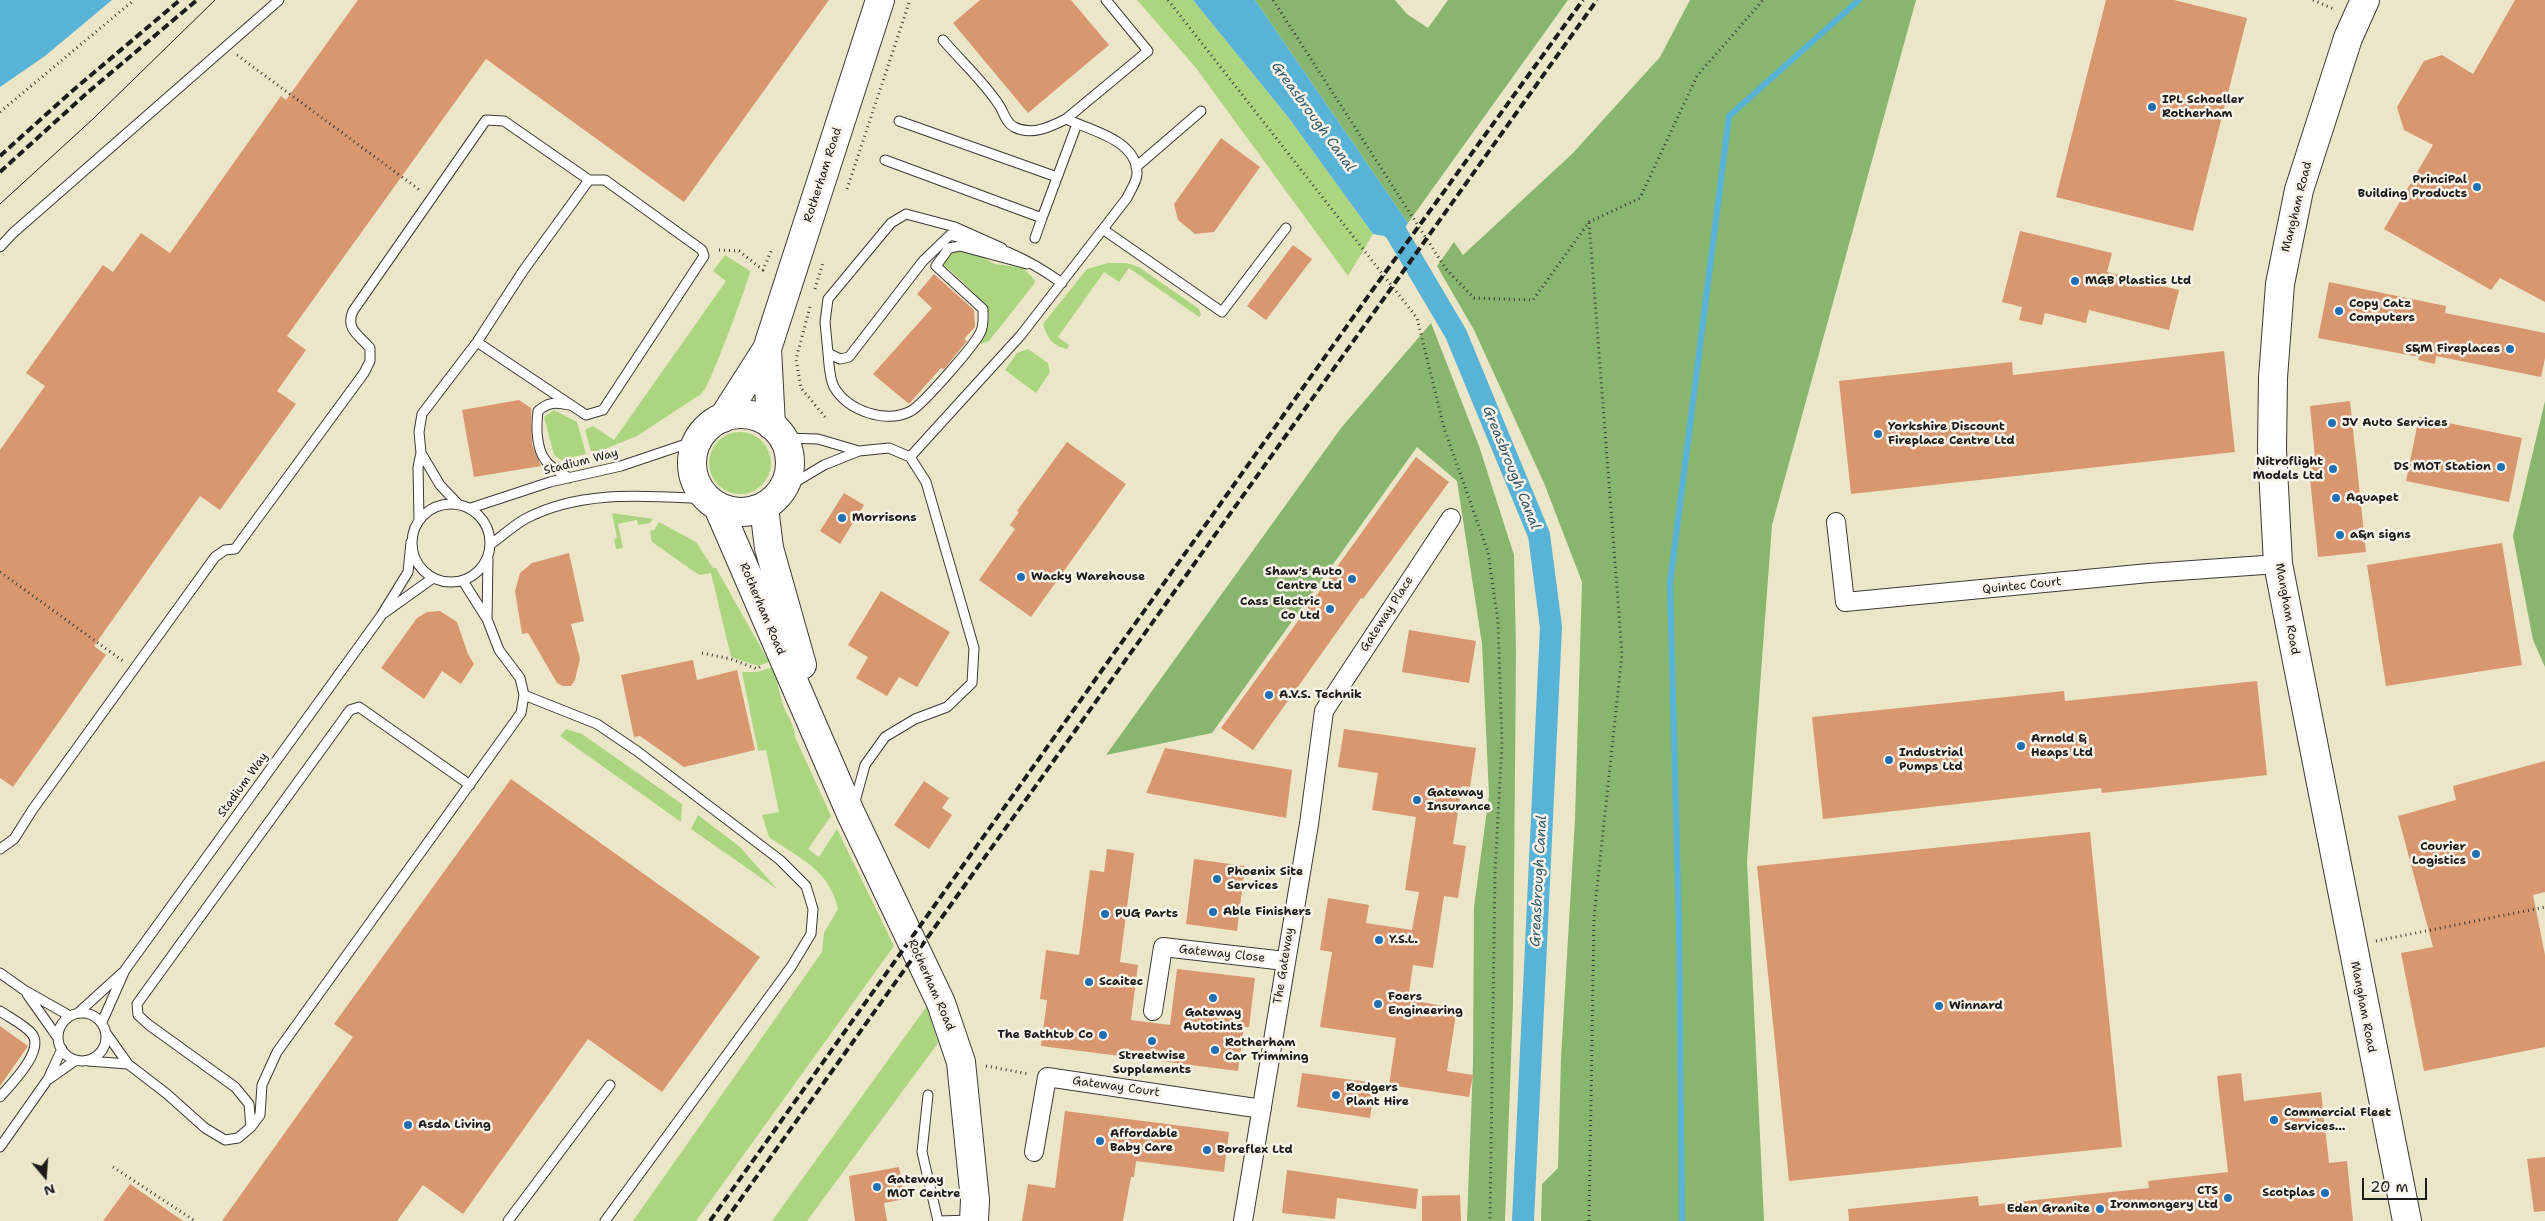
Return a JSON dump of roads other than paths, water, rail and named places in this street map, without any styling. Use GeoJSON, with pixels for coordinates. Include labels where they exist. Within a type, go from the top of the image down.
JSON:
{"type":"FeatureCollection","features":[{"type":"Feature","properties":{"kind":"main road","name":"Rotherham Road"},"geometry":{"type":"LineString","coordinates":[[880,0],[766,349],[723,418],[713,423],[698,440],[692,455],[692,471],[698,486],[713,503],[851,814],[941,1003],[961,1062],[972,1162],[974,1220]]}},
{"type":"Feature","properties":{"kind":"main road","name":"Mangham Road"},"geometry":{"type":"LineString","coordinates":[[2365,0],[2348,38],[2299,190],[2280,284],[2272,450],[2278,564],[2351,946],[2407,1221]]}},
{"type":"Feature","properties":{"kind":"main road","name":"Rotherham Road"},"geometry":{"type":"LineString","coordinates":[[766,349],[777,432],[788,451],[790,465],[788,478],[773,498],[769,548],[830,766]]}},
{"type":"Feature","properties":{"kind":"main road"},"geometry":{"type":"LineString","coordinates":[[723,418],[740,414],[756,417],[777,432]]}},
{"type":"Feature","properties":{"kind":"main road"},"geometry":{"type":"LineString","coordinates":[[713,503],[733,512],[749,512],[773,498]]}},
{"type":"Feature","properties":{"kind":"street","name":"Gateway Place"},"geometry":{"type":"LineString","coordinates":[[1324,711],[1451,518]]}},
{"type":"Feature","properties":{"kind":"street","name":"Quintec Court"},"geometry":{"type":"LineString","coordinates":[[1836,522],[1845,602],[2149,573],[2278,564]]}},
{"type":"Feature","properties":{"kind":"street","name":"The Gateway"},"geometry":{"type":"LineString","coordinates":[[1242,1221],[1309,824],[1324,711]]}},
{"type":"Feature","properties":{"kind":"street","name":"Gateway Close"},"geometry":{"type":"LineString","coordinates":[[1152,1011],[1163,947],[1285,961]]}},
{"type":"Feature","properties":{"kind":"street","name":"Gateway Court"},"geometry":{"type":"LineString","coordinates":[[1034,1152],[1047,1077],[1262,1109]]}},
{"type":"Feature","properties":{"kind":"lane"},"geometry":{"type":"LineString","coordinates":[[0,247],[13,233],[279,0]]}},
{"type":"Feature","properties":{"kind":"lane"},"geometry":{"type":"LineString","coordinates":[[943,40],[999,105],[1005,118],[1013,127],[1028,130],[1046,129],[1066,119],[1148,51],[1106,0]]}},
{"type":"Feature","properties":{"kind":"lane"},"geometry":{"type":"LineString","coordinates":[[1136,167],[1201,111]]}},
{"type":"Feature","properties":{"kind":"lane"},"geometry":{"type":"LineString","coordinates":[[910,457],[1021,335],[1127,198],[1138,174],[1134,157],[1117,141],[1066,119]]}},
{"type":"Feature","properties":{"kind":"lane"},"geometry":{"type":"LineString","coordinates":[[0,849],[14,839],[21,825],[215,557],[225,550],[235,549],[364,373],[370,361],[370,348],[351,330],[349,320],[353,311],[486,120],[504,120],[589,180],[605,180],[702,250],[704,256],[603,410],[586,415],[477,342]]}},
{"type":"Feature","properties":{"kind":"lane"},"geometry":{"type":"LineString","coordinates":[[899,121],[1058,177]]}},
{"type":"Feature","properties":{"kind":"lane"},"geometry":{"type":"LineString","coordinates":[[1035,238],[1077,124]]}},
{"type":"Feature","properties":{"kind":"lane"},"geometry":{"type":"LineString","coordinates":[[885,160],[1042,218]]}},
{"type":"Feature","properties":{"kind":"lane"},"geometry":{"type":"LineString","coordinates":[[488,559],[479,571],[463,581],[444,582],[433,578],[419,566],[411,542],[419,519],[418,467],[421,453],[419,432],[422,414],[477,342],[576,196],[589,180]]}},
{"type":"Feature","properties":{"kind":"lane"},"geometry":{"type":"LineString","coordinates":[[1037,266],[998,258],[960,246],[949,248],[936,266],[983,309],[981,332],[941,382],[911,411],[892,417],[859,409],[844,398],[834,386],[825,322],[828,299],[891,223],[906,214],[955,227],[1037,266],[1062,283]]}},
{"type":"Feature","properties":{"kind":"lane"},"geometry":{"type":"LineString","coordinates":[[1104,230],[1222,312],[1286,228]]}},
{"type":"Feature","properties":{"kind":"lane"},"geometry":{"type":"LineString","coordinates":[[828,353],[840,360],[849,357],[923,261],[950,235],[1002,248]]}},
{"type":"Feature","properties":{"kind":"lane"},"geometry":{"type":"LineString","coordinates":[[569,478],[547,463],[542,455],[537,419],[538,411],[550,403],[574,406]]}},
{"type":"Feature","properties":{"kind":"lane"},"geometry":{"type":"LineString","coordinates":[[777,432],[818,439],[859,451]]}},
{"type":"Feature","properties":{"kind":"lane","name":"Stadium Way"},"geometry":{"type":"LineString","coordinates":[[471,508],[569,478],[621,466],[698,440]]}},
{"type":"Feature","properties":{"kind":"lane"},"geometry":{"type":"LineString","coordinates":[[773,498],[824,465],[859,451],[889,448],[910,457],[926,482],[974,648],[972,683],[947,706],[914,719],[886,737],[865,765],[851,814]]}},
{"type":"Feature","properties":{"kind":"lane"},"geometry":{"type":"LineString","coordinates":[[421,453],[440,484],[457,503]]}},
{"type":"Feature","properties":{"kind":"lane"},"geometry":{"type":"LineString","coordinates":[[491,544],[526,519],[564,504],[634,495],[713,503]]}},
{"type":"Feature","properties":{"kind":"lane"},"geometry":{"type":"LineString","coordinates":[[419,519],[436,506],[457,503],[471,508],[486,522],[491,544],[488,559],[487,619]]}},
{"type":"Feature","properties":{"kind":"lane","name":"Stadium Way"},"geometry":{"type":"LineString","coordinates":[[102,1022],[125,970],[381,616],[408,572],[411,542]]}},
{"type":"Feature","properties":{"kind":"lane","name":"Stadium Way"},"geometry":{"type":"LineString","coordinates":[[381,616],[433,578]]}},
{"type":"Feature","properties":{"kind":"lane"},"geometry":{"type":"LineString","coordinates":[[58,1038],[64,1021],[74,1015],[90,1014],[102,1022],[106,1033],[128,1064],[167,1094],[205,1128],[225,1140],[238,1138],[251,1127],[260,1114],[262,1085],[277,1052],[521,713],[524,694],[520,678],[500,650],[487,619],[463,581]]}},
{"type":"Feature","properties":{"kind":"lane"},"geometry":{"type":"LineString","coordinates":[[524,694],[597,724],[637,751],[780,860],[806,886],[813,909],[811,934],[791,967],[605,1221]]}},
{"type":"Feature","properties":{"kind":"lane"},"geometry":{"type":"LineString","coordinates":[[251,1127],[249,1104],[235,1086],[138,1016],[138,1004],[350,710],[359,707],[470,785]]}},
{"type":"Feature","properties":{"kind":"lane","name":"Stadium Way"},"geometry":{"type":"LineString","coordinates":[[74,1015],[125,970]]}},
{"type":"Feature","properties":{"kind":"lane"},"geometry":{"type":"LineString","coordinates":[[0,973],[24,990],[74,1015]]}},
{"type":"Feature","properties":{"kind":"lane"},"geometry":{"type":"LineString","coordinates":[[24,990],[58,1038],[62,1050],[76,1060],[128,1064]]}},
{"type":"Feature","properties":{"kind":"lane"},"geometry":{"type":"LineString","coordinates":[[0,1011],[31,1032],[35,1039],[33,1056],[0,1098]]}},
{"type":"Feature","properties":{"kind":"lane"},"geometry":{"type":"LineString","coordinates":[[86,1061],[94,1058],[103,1050],[106,1033]]}},
{"type":"Feature","properties":{"kind":"lane"},"geometry":{"type":"LineString","coordinates":[[0,1147],[48,1079],[62,1050]]}},
{"type":"Feature","properties":{"kind":"lane"},"geometry":{"type":"LineString","coordinates":[[48,1079],[76,1060]]}},
{"type":"Feature","properties":{"kind":"lane"},"geometry":{"type":"LineString","coordinates":[[508,1221],[610,1085]]}},
{"type":"Feature","properties":{"kind":"lane"},"geometry":{"type":"LineString","coordinates":[[928,1095],[922,1152],[938,1221],[974,1220]]}},
{"type":"Feature","properties":{"kind":"water"},"geometry":{"type":"Polygon","coordinates":[[[0,0],[112,0],[45,56],[0,87],[0,0]]]}},
{"type":"Feature","properties":{"kind":"water"},"geometry":{"type":"Polygon","coordinates":[[[1193,0],[1255,0],[1408,223],[1396,244],[1384,236],[1373,234],[1288,117],[1193,0]]]}},
{"type":"Feature","properties":{"kind":"waterway"},"geometry":{"type":"LineString","coordinates":[[1682,1221],[1679,926],[1670,583],[1729,116],[1859,0]]}},
{"type":"Feature","properties":{"kind":"waterway","name":"Greasbrough Canal"},"geometry":{"type":"LineString","coordinates":[[1384,212],[1456,334],[1539,535],[1551,627],[1523,1221]]}},
{"type":"Feature","properties":{"kind":"tram line"},"geometry":{"type":"LineString","coordinates":[[0,204],[94,118],[215,0]]}},
{"type":"Feature","properties":{"kind":"railway"},"geometry":{"type":"LineString","coordinates":[[0,156],[71,92],[180,0]]}},
{"type":"Feature","properties":{"kind":"railway"},"geometry":{"type":"LineString","coordinates":[[0,172],[87,93],[197,0]]}},
{"type":"Feature","properties":{"kind":"railway"},"geometry":{"type":"LineString","coordinates":[[710,1221],[1374,288],[1583,0]]}},
{"type":"Feature","properties":{"kind":"railway"},"geometry":{"type":"LineString","coordinates":[[725,1221],[1597,0]]}},
{"type":"Feature","properties":{"kind":"place","name":"IPL Schoeller Rotherham"},"geometry":{"type":"Point","coordinates":[2152,107]}},
{"type":"Feature","properties":{"kind":"place","name":"PrinciPal Building Products"},"geometry":{"type":"Point","coordinates":[2477,187]}},
{"type":"Feature","properties":{"kind":"place","name":"MGB Plastics Ltd"},"geometry":{"type":"Point","coordinates":[2075,281]}},
{"type":"Feature","properties":{"kind":"place","name":"Copy Catz Computers"},"geometry":{"type":"Point","coordinates":[2339,311]}},
{"type":"Feature","properties":{"kind":"place","name":"S&M Fireplaces"},"geometry":{"type":"Point","coordinates":[2510,349]}},
{"type":"Feature","properties":{"kind":"place","name":"JV Auto Services"},"geometry":{"type":"Point","coordinates":[2332,423]}},
{"type":"Feature","properties":{"kind":"place","name":"Yorkshire Discount Fireplace Centre Ltd"},"geometry":{"type":"Point","coordinates":[1878,434]}},
{"type":"Feature","properties":{"kind":"place","name":"DS MOT Station"},"geometry":{"type":"Point","coordinates":[2501,467]}},
{"type":"Feature","properties":{"kind":"place","name":"Nitroflight Models Ltd"},"geometry":{"type":"Point","coordinates":[2333,469]}},
{"type":"Feature","properties":{"kind":"place","name":"Aquapet"},"geometry":{"type":"Point","coordinates":[2336,498]}},
{"type":"Feature","properties":{"kind":"place","name":"Morrisons"},"geometry":{"type":"Point","coordinates":[842,518]}},
{"type":"Feature","properties":{"kind":"place","name":"a&n signs"},"geometry":{"type":"Point","coordinates":[2340,535]}},
{"type":"Feature","properties":{"kind":"place","name":"Wacky Warehouse"},"geometry":{"type":"Point","coordinates":[1021,577]}},
{"type":"Feature","properties":{"kind":"place","name":"Shaw's Auto Centre Ltd"},"geometry":{"type":"Point","coordinates":[1352,579]}},
{"type":"Feature","properties":{"kind":"place","name":"Cass Electric Co Ltd"},"geometry":{"type":"Point","coordinates":[1330,609]}},
{"type":"Feature","properties":{"kind":"place","name":"A.V.S. Technik"},"geometry":{"type":"Point","coordinates":[1269,695]}},
{"type":"Feature","properties":{"kind":"place","name":"Arnold & Heaps Ltd"},"geometry":{"type":"Point","coordinates":[2021,746]}},
{"type":"Feature","properties":{"kind":"place","name":"Industrial Pumps Ltd"},"geometry":{"type":"Point","coordinates":[1889,760]}},
{"type":"Feature","properties":{"kind":"place","name":"Gateway Insurance"},"geometry":{"type":"Point","coordinates":[1417,800]}},
{"type":"Feature","properties":{"kind":"place","name":"Courier Logistics"},"geometry":{"type":"Point","coordinates":[2476,854]}},
{"type":"Feature","properties":{"kind":"place","name":"Phoenix Site Services"},"geometry":{"type":"Point","coordinates":[1217,879]}},
{"type":"Feature","properties":{"kind":"place","name":"Able Finishers"},"geometry":{"type":"Point","coordinates":[1213,912]}},
{"type":"Feature","properties":{"kind":"place","name":"PUG Parts"},"geometry":{"type":"Point","coordinates":[1105,914]}},
{"type":"Feature","properties":{"kind":"place","name":"Y.S.L."},"geometry":{"type":"Point","coordinates":[1379,940]}},
{"type":"Feature","properties":{"kind":"place","name":"Scaitec"},"geometry":{"type":"Point","coordinates":[1089,982]}},
{"type":"Feature","properties":{"kind":"place","name":"Gateway Autotints"},"geometry":{"type":"Point","coordinates":[1213,998]}},
{"type":"Feature","properties":{"kind":"place","name":"Foers Engineering"},"geometry":{"type":"Point","coordinates":[1378,1004]}},
{"type":"Feature","properties":{"kind":"place","name":"Winnard"},"geometry":{"type":"Point","coordinates":[1939,1006]}},
{"type":"Feature","properties":{"kind":"place","name":"The Bathtub Co"},"geometry":{"type":"Point","coordinates":[1103,1035]}},
{"type":"Feature","properties":{"kind":"place","name":"Streetwise Supplements"},"geometry":{"type":"Point","coordinates":[1152,1041]}},
{"type":"Feature","properties":{"kind":"place","name":"Rotherham Car Trimming"},"geometry":{"type":"Point","coordinates":[1215,1050]}},
{"type":"Feature","properties":{"kind":"place","name":"Rodgers Plant Hire"},"geometry":{"type":"Point","coordinates":[1336,1095]}},
{"type":"Feature","properties":{"kind":"place","name":"Commercial Fleet Services..."},"geometry":{"type":"Point","coordinates":[2274,1120]}},
{"type":"Feature","properties":{"kind":"place","name":"Asda Living"},"geometry":{"type":"Point","coordinates":[408,1125]}},
{"type":"Feature","properties":{"kind":"place","name":"Affordable Baby Care"},"geometry":{"type":"Point","coordinates":[1100,1141]}},
{"type":"Feature","properties":{"kind":"place","name":"Boreflex Ltd"},"geometry":{"type":"Point","coordinates":[1207,1150]}},
{"type":"Feature","properties":{"kind":"place","name":"Gateway MOT Centre"},"geometry":{"type":"Point","coordinates":[877,1187]}},
{"type":"Feature","properties":{"kind":"place","name":"Scotplas"},"geometry":{"type":"Point","coordinates":[2325,1193]}},
{"type":"Feature","properties":{"kind":"place","name":"CTS Ironmongery Ltd"},"geometry":{"type":"Point","coordinates":[2228,1198]}},
{"type":"Feature","properties":{"kind":"place","name":"Eden Granite"},"geometry":{"type":"Point","coordinates":[2100,1209]}}]}
